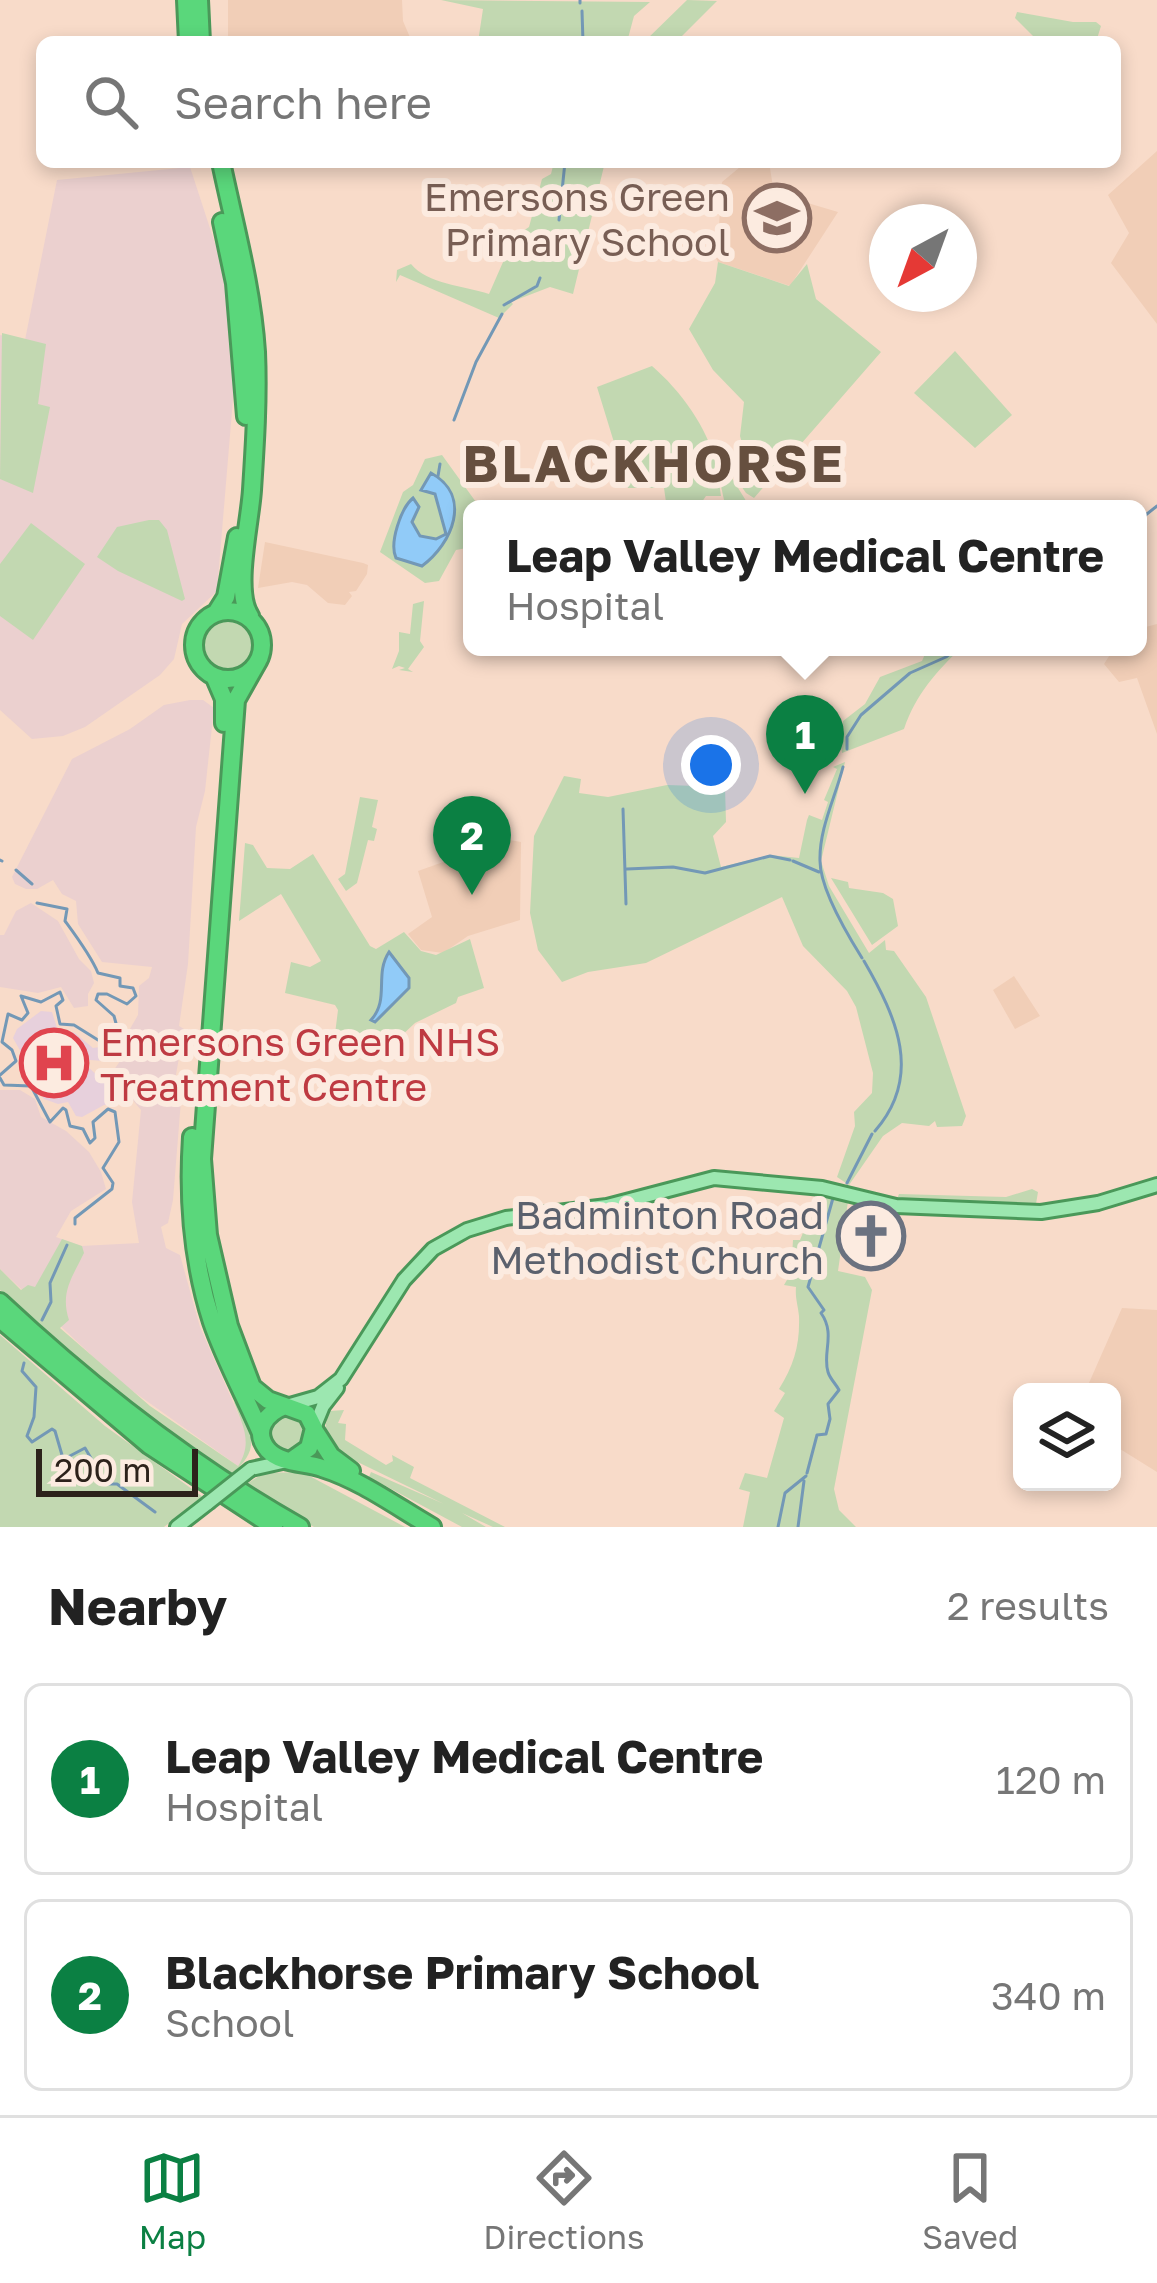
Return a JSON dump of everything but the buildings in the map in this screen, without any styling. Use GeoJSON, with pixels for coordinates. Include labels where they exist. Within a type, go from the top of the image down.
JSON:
{"type":"FeatureCollection","features":[{"type":"Feature","properties":{"kind":"highway"},"geometry":{"type":"LineString","coordinates":[[186,0],[188,36]]}},
{"type":"Feature","properties":{"kind":"highway"},"geometry":{"type":"LineString","coordinates":[[199,0],[201,36]]}},
{"type":"Feature","properties":{"kind":"highway"},"geometry":{"type":"LineString","coordinates":[[210,168],[235,283],[246,414],[232,574],[226,597],[216,613],[201,623],[194,640],[198,662],[215,678],[225,710],[190,1166],[193,1225],[213,1325],[269,1450],[340,1475],[432,1527]]}},
{"type":"Feature","properties":{"kind":"highway"},"geometry":{"type":"LineString","coordinates":[[221,168],[256,349],[250,515],[241,593],[263,639],[259,661],[240,689],[235,711],[202,1159],[208,1235],[229,1326],[252,1387],[268,1400],[307,1414],[325,1449],[340,1464],[451,1527]]}},
{"type":"Feature","properties":{"kind":"highway"},"geometry":{"type":"LineString","coordinates":[[216,613],[250,616]]}},
{"type":"Feature","properties":{"kind":"highway"},"geometry":{"type":"LineString","coordinates":[[215,678],[236,677],[259,661]]}},
{"type":"Feature","properties":{"kind":"highway"},"geometry":{"type":"LineString","coordinates":[[0,1302],[103,1394],[157,1435],[299,1527]]}},
{"type":"Feature","properties":{"kind":"highway"},"geometry":{"type":"LineString","coordinates":[[0,1319],[149,1445],[274,1527]]}},
{"type":"Feature","properties":{"kind":"highway"},"geometry":{"type":"LineString","coordinates":[[261,1435],[265,1419],[287,1406]]}},
{"type":"Feature","properties":{"kind":"highway"},"geometry":{"type":"LineString","coordinates":[[290,1460],[309,1448],[315,1429]]}},
{"type":"Feature","properties":{"kind":"main road"},"geometry":{"type":"LineString","coordinates":[[315,1429],[341,1378],[418,1263],[449,1238],[506,1218],[596,1208],[714,1178],[822,1188],[896,1206],[1041,1212],[1077,1208],[1157,1185]]}},
{"type":"Feature","properties":{"kind":"main road"},"geometry":{"type":"LineString","coordinates":[[287,1406],[318,1396],[341,1378]]}},
{"type":"Feature","properties":{"kind":"main road"},"geometry":{"type":"LineString","coordinates":[[250,1469],[261,1435]]}},
{"type":"Feature","properties":{"kind":"main road"},"geometry":{"type":"LineString","coordinates":[[177,1527],[250,1469],[290,1460]]}},
{"type":"Feature","properties":{"kind":"shaded area"},"geometry":{"type":"Polygon","coordinates":[[[228,0],[402,0],[409,36],[228,36],[228,0]]]}},
{"type":"Feature","properties":{"kind":"shaded area"},"geometry":{"type":"Polygon","coordinates":[[[1157,151],[1157,324],[1111,263],[1129,233],[1108,195],[1157,151]]]}},
{"type":"Feature","properties":{"kind":"shaded area"},"geometry":{"type":"Polygon","coordinates":[[[190,168],[221,262],[236,363],[217,591],[182,624],[174,659],[160,675],[85,727],[63,736],[32,739],[0,710],[0,335],[25,340],[57,180],[190,168]]]}},
{"type":"Feature","properties":{"kind":"shaded area","name":"Emersons Green Primary School"},"geometry":{"type":"Polygon","coordinates":[[[739,168],[770,168],[774,193],[838,212],[790,286],[718,262],[712,251],[722,182],[739,168]]]}},
{"type":"Feature","properties":{"kind":"shaded area"},"geometry":{"type":"Polygon","coordinates":[[[265,542],[363,563],[368,565],[367,574],[356,591],[349,592],[352,596],[345,605],[328,603],[307,585],[292,582],[258,588],[265,542]]]}},
{"type":"Feature","properties":{"kind":"shaded area"},"geometry":{"type":"Polygon","coordinates":[[[1157,624],[1157,734],[1137,678],[1119,682],[1104,664],[1109,656],[1147,656],[1147,627],[1157,624]]]}},
{"type":"Feature","properties":{"kind":"shaded area"},"geometry":{"type":"Polygon","coordinates":[[[203,700],[214,708],[196,827],[188,964],[179,1026],[184,1029],[174,1086],[182,1088],[173,1200],[168,1223],[161,1227],[166,1248],[180,1255],[200,1327],[247,1434],[247,1452],[238,1466],[120,1382],[0,1269],[0,1090],[20,1090],[35,1099],[41,1117],[89,1152],[101,1172],[106,1189],[71,1211],[56,1237],[81,1246],[139,1243],[132,1202],[141,1110],[111,1074],[130,1047],[123,1041],[138,1015],[139,986],[149,978],[152,967],[102,962],[78,924],[76,901],[62,894],[53,880],[26,889],[12,877],[72,759],[164,705],[203,700]]]}},
{"type":"Feature","properties":{"kind":"shaded area"},"geometry":{"type":"Polygon","coordinates":[[[491,837],[521,842],[520,920],[468,936],[443,953],[421,950],[408,934],[432,917],[418,871],[449,860],[448,850],[491,837]]]}},
{"type":"Feature","properties":{"kind":"shaded area"},"geometry":{"type":"Polygon","coordinates":[[[31,903],[58,921],[91,971],[94,983],[88,1006],[74,1008],[61,987],[38,993],[0,987],[0,935],[16,911],[31,903]]]}},
{"type":"Feature","properties":{"kind":"shaded area"},"geometry":{"type":"Polygon","coordinates":[[[1014,976],[1040,1016],[1015,1029],[993,990],[1014,976]]]}},
{"type":"Feature","properties":{"kind":"shaded area","name":"Emersons Green NHS Treatment Centre"},"geometry":{"type":"Polygon","coordinates":[[[41,1011],[52,1012],[57,1028],[75,1033],[93,1048],[116,1032],[123,1042],[111,1056],[86,1065],[121,1098],[118,1104],[104,1105],[82,1117],[76,1116],[68,1102],[44,1099],[21,1066],[22,1054],[13,1038],[17,1029],[41,1011]]]}},
{"type":"Feature","properties":{"kind":"shaded area"},"geometry":{"type":"Polygon","coordinates":[[[1122,1308],[1157,1310],[1157,1472],[1121,1450],[1121,1383],[1089,1383],[1122,1308]]]}},
{"type":"Feature","properties":{"kind":"green space"},"geometry":{"type":"Polygon","coordinates":[[[441,0],[650,2],[634,16],[629,36],[479,36],[483,9],[441,0]]]}},
{"type":"Feature","properties":{"kind":"green space"},"geometry":{"type":"Polygon","coordinates":[[[687,0],[717,1],[682,36],[650,36],[687,0]]]}},
{"type":"Feature","properties":{"kind":"green space"},"geometry":{"type":"Polygon","coordinates":[[[1017,12],[1101,26],[1098,36],[1033,36],[1015,18],[1017,12]]]}},
{"type":"Feature","properties":{"kind":"green space"},"geometry":{"type":"Polygon","coordinates":[[[552,168],[604,168],[573,294],[550,287],[511,302],[499,318],[400,275],[396,282],[397,270],[411,264],[436,280],[489,294],[514,237],[529,227],[542,179],[552,168]]]}},
{"type":"Feature","properties":{"kind":"green space"},"geometry":{"type":"Polygon","coordinates":[[[718,262],[789,286],[807,264],[816,299],[881,352],[754,498],[728,467],[746,458],[740,436],[744,402],[713,370],[689,329],[715,283],[718,262]]]}},
{"type":"Feature","properties":{"kind":"green space"},"geometry":{"type":"Polygon","coordinates":[[[2,333],[46,344],[38,404],[50,407],[33,493],[0,479],[2,333]]]}},
{"type":"Feature","properties":{"kind":"green space"},"geometry":{"type":"Polygon","coordinates":[[[955,351],[1012,415],[975,448],[914,393],[955,351]]]}},
{"type":"Feature","properties":{"kind":"green space"},"geometry":{"type":"Polygon","coordinates":[[[652,366],[692,410],[716,464],[722,462],[746,500],[724,500],[717,468],[721,496],[703,500],[666,500],[664,488],[628,488],[597,387],[652,366]]]}},
{"type":"Feature","properties":{"kind":"green space"},"geometry":{"type":"Polygon","coordinates":[[[442,455],[474,500],[463,500],[463,549],[456,550],[439,581],[425,583],[380,552],[403,492],[413,485],[425,459],[442,455]]]}},
{"type":"Feature","properties":{"kind":"green space"},"geometry":{"type":"Polygon","coordinates":[[[159,520],[167,530],[182,601],[97,557],[117,527],[159,520]]]}},
{"type":"Feature","properties":{"kind":"green space"},"geometry":{"type":"Polygon","coordinates":[[[31,523],[85,564],[33,640],[0,616],[0,564],[31,523]]]}},
{"type":"Feature","properties":{"kind":"green space"},"geometry":{"type":"Polygon","coordinates":[[[424,601],[420,641],[424,647],[408,669],[413,672],[399,670],[405,668],[399,666],[392,669],[399,632],[410,634],[413,604],[424,601]]]}},
{"type":"Feature","properties":{"kind":"green space"},"geometry":{"type":"Polygon","coordinates":[[[228,617],[249,625],[257,646],[249,667],[228,675],[207,667],[199,646],[207,625],[228,617]]]}},
{"type":"Feature","properties":{"kind":"green space"},"geometry":{"type":"Polygon","coordinates":[[[924,656],[953,656],[928,684],[904,729],[842,753],[843,721],[865,704],[880,677],[924,656]]]}},
{"type":"Feature","properties":{"kind":"green space"},"geometry":{"type":"Polygon","coordinates":[[[845,762],[821,861],[829,886],[869,953],[885,940],[886,950],[894,951],[926,997],[966,1116],[962,1126],[937,1127],[935,1121],[929,1126],[902,1123],[883,1136],[849,1185],[837,1177],[855,1126],[854,1112],[872,1093],[873,1073],[856,1007],[847,991],[803,946],[782,897],[646,963],[588,972],[562,982],[538,950],[530,913],[534,836],[564,776],[581,779],[579,793],[608,797],[667,785],[725,787],[726,822],[713,836],[721,867],[770,855],[799,858],[809,815],[822,820],[828,802],[824,800],[837,769],[833,767],[845,762]]]}},
{"type":"Feature","properties":{"kind":"green space"},"geometry":{"type":"Polygon","coordinates":[[[360,797],[378,800],[372,827],[377,829],[374,841],[368,840],[357,883],[346,891],[338,879],[345,874],[360,797]]]}},
{"type":"Feature","properties":{"kind":"green space"},"geometry":{"type":"Polygon","coordinates":[[[245,843],[253,845],[267,868],[290,869],[313,854],[376,949],[404,932],[421,951],[436,955],[470,939],[484,988],[458,997],[456,1003],[415,1023],[384,1052],[334,1042],[335,1005],[285,993],[291,962],[310,967],[321,961],[281,894],[239,921],[245,843]]]}},
{"type":"Feature","properties":{"kind":"green space"},"geometry":{"type":"Polygon","coordinates":[[[831,878],[848,882],[849,888],[893,899],[898,926],[872,945],[831,878]]]}},
{"type":"Feature","properties":{"kind":"green space"},"geometry":{"type":"Polygon","coordinates":[[[1032,1189],[1038,1192],[1036,1204],[897,1199],[899,1194],[1006,1197],[1032,1189]]]}},
{"type":"Feature","properties":{"kind":"green space"},"geometry":{"type":"Polygon","coordinates":[[[819,1194],[848,1201],[838,1271],[865,1277],[872,1290],[834,1489],[839,1510],[856,1527],[743,1527],[750,1492],[739,1489],[745,1473],[767,1478],[784,1418],[774,1411],[785,1393],[779,1389],[795,1354],[799,1326],[796,1287],[784,1285],[791,1273],[793,1240],[800,1240],[819,1194]]]}},
{"type":"Feature","properties":{"kind":"green space"},"geometry":{"type":"Polygon","coordinates":[[[62,1239],[82,1246],[84,1253],[67,1293],[69,1320],[60,1328],[150,1406],[238,1466],[246,1442],[234,1402],[240,1406],[250,1451],[246,1459],[230,1475],[124,1398],[0,1290],[0,1269],[21,1290],[35,1287],[62,1239]]]}},
{"type":"Feature","properties":{"kind":"green space"},"geometry":{"type":"Polygon","coordinates":[[[0,1335],[105,1426],[203,1497],[164,1527],[0,1527],[0,1335]]]}},
{"type":"Feature","properties":{"kind":"green space"},"geometry":{"type":"Polygon","coordinates":[[[344,1410],[338,1423],[346,1424],[345,1440],[386,1465],[393,1461],[392,1455],[414,1467],[410,1478],[505,1527],[493,1527],[462,1513],[486,1527],[462,1527],[369,1477],[371,1472],[444,1504],[337,1452],[326,1423],[330,1411],[344,1410]]]}},
{"type":"Feature","properties":{"kind":"green space"},"geometry":{"type":"Polygon","coordinates":[[[283,1413],[306,1423],[307,1442],[286,1454],[270,1444],[268,1425],[283,1413]]]}},
{"type":"Feature","properties":{"kind":"green space"},"geometry":{"type":"Polygon","coordinates":[[[302,1472],[405,1527],[314,1527],[245,1485],[264,1473],[302,1472]]]}},
{"type":"Feature","properties":{"kind":"water"},"geometry":{"type":"Polygon","coordinates":[[[431,473],[452,494],[454,520],[442,545],[422,566],[396,558],[394,544],[401,517],[413,498],[419,507],[412,522],[420,536],[436,539],[446,534],[435,494],[421,490],[431,473]]]}},
{"type":"Feature","properties":{"kind":"water"},"geometry":{"type":"Polygon","coordinates":[[[389,952],[409,978],[409,988],[375,1022],[371,1020],[380,1004],[389,952]]]}},
{"type":"Feature","properties":{"kind":"waterway"},"geometry":{"type":"LineString","coordinates":[[582,11],[583,36]]}},
{"type":"Feature","properties":{"kind":"waterway"},"geometry":{"type":"LineString","coordinates":[[559,220],[564,168]]}},
{"type":"Feature","properties":{"kind":"waterway"},"geometry":{"type":"LineString","coordinates":[[504,305],[537,286],[540,278]]}},
{"type":"Feature","properties":{"kind":"waterway"},"geometry":{"type":"LineString","coordinates":[[454,420],[476,362],[502,314]]}},
{"type":"Feature","properties":{"kind":"waterway"},"geometry":{"type":"LineString","coordinates":[[438,476],[440,464]]}},
{"type":"Feature","properties":{"kind":"waterway"},"geometry":{"type":"LineString","coordinates":[[1147,514],[1157,506]]}},
{"type":"Feature","properties":{"kind":"waterway"},"geometry":{"type":"LineString","coordinates":[[847,749],[847,737],[861,715],[910,673],[947,656]]}},
{"type":"Feature","properties":{"kind":"waterway"},"geometry":{"type":"LineString","coordinates":[[843,767],[825,825],[821,872],[829,898],[862,958]]}},
{"type":"Feature","properties":{"kind":"waterway"},"geometry":{"type":"LineString","coordinates":[[623,809],[626,904]]}},
{"type":"Feature","properties":{"kind":"waterway"},"geometry":{"type":"LineString","coordinates":[[627,869],[673,867],[705,873],[770,856],[790,860]]}},
{"type":"Feature","properties":{"kind":"waterway"},"geometry":{"type":"LineString","coordinates":[[793,861],[819,872]]}},
{"type":"Feature","properties":{"kind":"waterway"},"geometry":{"type":"LineString","coordinates":[[16,870],[32,884]]}},
{"type":"Feature","properties":{"kind":"waterway"},"geometry":{"type":"LineString","coordinates":[[0,1075],[16,1061],[2,1042],[8,1014],[22,1020],[28,1013],[21,996],[41,1002],[60,992],[63,1000],[56,1006],[60,1024],[74,1025],[98,1040],[103,1039],[103,1027],[117,1027],[114,1016],[96,1000],[98,994],[127,1004],[136,996],[133,988],[120,986],[120,978],[98,973],[65,921],[67,909],[37,903]]}},
{"type":"Feature","properties":{"kind":"waterway"},"geometry":{"type":"LineString","coordinates":[[864,961],[895,1025],[900,1047],[898,1089],[875,1131]]}},
{"type":"Feature","properties":{"kind":"waterway"},"geometry":{"type":"LineString","coordinates":[[0,1078],[4,1085],[31,1086],[50,1122],[66,1110],[70,1126],[83,1129],[90,1143],[95,1138],[93,1122],[108,1109],[115,1112],[119,1142],[103,1168],[112,1189],[75,1218],[75,1224]]}},
{"type":"Feature","properties":{"kind":"waterway"},"geometry":{"type":"LineString","coordinates":[[847,1183],[872,1134]]}},
{"type":"Feature","properties":{"kind":"waterway"},"geometry":{"type":"LineString","coordinates":[[807,1473],[817,1435],[826,1434],[828,1404],[839,1390],[827,1365],[824,1310],[808,1287],[833,1198]]}},
{"type":"Feature","properties":{"kind":"waterway"},"geometry":{"type":"LineString","coordinates":[[42,1320],[51,1302],[50,1283],[67,1245]]}},
{"type":"Feature","properties":{"kind":"waterway"},"geometry":{"type":"LineString","coordinates":[[24,1363],[22,1371],[36,1387],[27,1436],[32,1442],[52,1429],[62,1455],[66,1458],[85,1448],[92,1460],[89,1471],[104,1484],[117,1484],[155,1512]]}},
{"type":"Feature","properties":{"kind":"waterway"},"geometry":{"type":"LineString","coordinates":[[778,1527],[785,1493],[806,1476]]}},
{"type":"Feature","properties":{"kind":"waterway"},"geometry":{"type":"LineString","coordinates":[[798,1527],[804,1481]]}},
{"type":"Feature","properties":{"kind":"place","name":"Emersons Green Primary School"},"geometry":{"type":"Point","coordinates":[777,218]}},
{"type":"Feature","properties":{"kind":"place","name":"Leap Valley Medical Centre"},"geometry":{"type":"Point","coordinates":[805,794]}},
{"type":"Feature","properties":{"kind":"place","name":"Blackhorse Primary School"},"geometry":{"type":"Point","coordinates":[472,895]}},
{"type":"Feature","properties":{"kind":"place","name":"Emersons Green NHS Treatment Centre"},"geometry":{"type":"Point","coordinates":[54,1063]}},
{"type":"Feature","properties":{"kind":"place","name":"Badminton Road Methodist Church"},"geometry":{"type":"Point","coordinates":[871,1236]}},
{"type":"Feature","properties":{"kind":"district","name":"BLACKHORSE"},"geometry":{"type":"Point","coordinates":[654,462]}}]}
